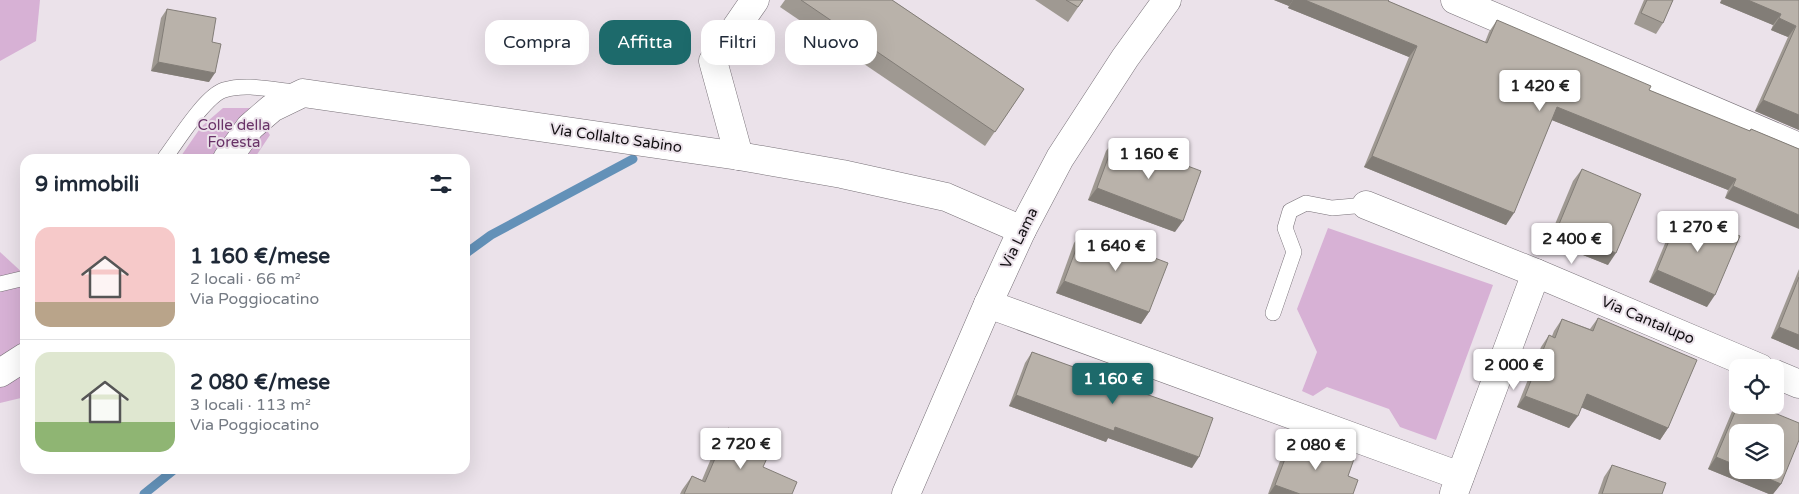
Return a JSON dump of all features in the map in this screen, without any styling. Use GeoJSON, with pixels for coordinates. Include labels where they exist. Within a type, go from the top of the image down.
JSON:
{"type":"FeatureCollection","features":[{"type":"Feature","properties":{"kind":"street"},"geometry":{"type":"LineString","coordinates":[[739,156],[713,61],[755,0]]}},
{"type":"Feature","properties":{"kind":"street","name":"Via Lama"},"geometry":{"type":"LineString","coordinates":[[906,494],[1022,230],[1060,158],[1125,58],[1166,0]]}},
{"type":"Feature","properties":{"kind":"street"},"geometry":{"type":"LineString","coordinates":[[1455,0],[1799,147]]}},
{"type":"Feature","properties":{"kind":"street"},"geometry":{"type":"LineString","coordinates":[[231,154],[250,127],[272,108],[303,93]]}},
{"type":"Feature","properties":{"kind":"street","name":"Via Collalto Sabino"},"geometry":{"type":"LineString","coordinates":[[303,93],[739,156],[842,174],[946,197],[1022,230]]}},
{"type":"Feature","properties":{"kind":"street","name":"Via Cantalupo"},"geometry":{"type":"LineString","coordinates":[[1366,205],[1536,273],[1739,359]]}},
{"type":"Feature","properties":{"kind":"street"},"geometry":{"type":"LineString","coordinates":[[988,304],[1457,485],[1536,273]]}},
{"type":"Feature","properties":{"kind":"street"},"geometry":{"type":"LineString","coordinates":[[0,373],[20,361]]}},
{"type":"Feature","properties":{"kind":"street"},"geometry":{"type":"LineString","coordinates":[[1784,378],[1799,384]]}},
{"type":"Feature","properties":{"kind":"lane"},"geometry":{"type":"LineString","coordinates":[[168,154],[209,99],[223,90],[244,87],[303,93]]}},
{"type":"Feature","properties":{"kind":"lane"},"geometry":{"type":"LineString","coordinates":[[1273,313],[1294,252],[1285,228],[1290,211],[1306,203],[1332,208],[1366,205]]}},
{"type":"Feature","properties":{"kind":"lane"},"geometry":{"type":"LineString","coordinates":[[0,284],[20,279]]}},
{"type":"Feature","properties":{"kind":"green space"},"geometry":{"type":"Polygon","coordinates":[[[0,0],[40,0],[36,41],[0,61],[0,0]]]}},
{"type":"Feature","properties":{"kind":"green space","name":"Colle della Foresta"},"geometry":{"type":"Polygon","coordinates":[[[223,108],[252,108],[270,135],[257,154],[182,154],[201,127],[223,108]]]}},
{"type":"Feature","properties":{"kind":"green space"},"geometry":{"type":"Polygon","coordinates":[[[1328,228],[1493,285],[1436,440],[1400,427],[1389,409],[1327,387],[1313,396],[1302,391],[1317,352],[1297,309],[1328,228]]]}},
{"type":"Feature","properties":{"kind":"green space"},"geometry":{"type":"Polygon","coordinates":[[[0,252],[20,270],[20,398],[0,403],[0,252]]]}},
{"type":"Feature","properties":{"kind":"building"},"geometry":{"type":"Polygon","coordinates":[[[801,0],[892,0],[1024,89],[995,132],[877,52],[877,20],[830,20],[801,0]]]}},
{"type":"Feature","properties":{"kind":"building"},"geometry":{"type":"Polygon","coordinates":[[[1066,0],[1083,0],[1078,7],[1066,0]]]}},
{"type":"Feature","properties":{"kind":"building"},"geometry":{"type":"Polygon","coordinates":[[[1305,0],[1389,0],[1487,43],[1497,20],[1651,86],[1649,90],[1799,149],[1799,215],[1733,186],[1736,179],[1557,107],[1514,213],[1372,156],[1417,46],[1305,0]]]}},
{"type":"Feature","properties":{"kind":"building"},"geometry":{"type":"Polygon","coordinates":[[[1647,0],[1673,0],[1663,23],[1641,13],[1647,0]]]}},
{"type":"Feature","properties":{"kind":"building"},"geometry":{"type":"Polygon","coordinates":[[[1748,0],[1799,0],[1799,115],[1763,100],[1796,26],[1779,18],[1781,14],[1748,0]]]}},
{"type":"Feature","properties":{"kind":"building"},"geometry":{"type":"Polygon","coordinates":[[[167,9],[216,18],[212,42],[221,44],[215,73],[158,62],[167,9]]]}},
{"type":"Feature","properties":{"kind":"building"},"geometry":{"type":"Polygon","coordinates":[[[1115,139],[1201,171],[1183,221],[1097,188],[1115,139]]]}},
{"type":"Feature","properties":{"kind":"building"},"geometry":{"type":"Polygon","coordinates":[[[1582,169],[1641,194],[1616,253],[1557,229],[1582,169]]]}},
{"type":"Feature","properties":{"kind":"building"},"geometry":{"type":"Polygon","coordinates":[[[1681,212],[1740,236],[1715,295],[1657,270],[1681,212]]]}},
{"type":"Feature","properties":{"kind":"building"},"geometry":{"type":"Polygon","coordinates":[[[1083,231],[1168,263],[1149,312],[1064,281],[1083,231]]]}},
{"type":"Feature","properties":{"kind":"building"},"geometry":{"type":"Polygon","coordinates":[[[1799,277],[1799,335],[1779,327],[1799,277]]]}},
{"type":"Feature","properties":{"kind":"building"},"geometry":{"type":"Polygon","coordinates":[[[1598,318],[1697,360],[1668,428],[1587,394],[1578,416],[1525,396],[1549,335],[1555,338],[1562,319],[1593,331],[1598,318]]]}},
{"type":"Feature","properties":{"kind":"building"},"geometry":{"type":"Polygon","coordinates":[[[1032,352],[1213,418],[1199,457],[1115,427],[1114,431],[1016,395],[1032,352]]]}},
{"type":"Feature","properties":{"kind":"building"},"geometry":{"type":"Polygon","coordinates":[[[1734,414],[1777,414],[1799,423],[1799,440],[1784,477],[1784,424],[1730,424],[1734,414]]]}},
{"type":"Feature","properties":{"kind":"building"},"geometry":{"type":"Polygon","coordinates":[[[1729,426],[1729,462],[1716,457],[1729,426]]]}},
{"type":"Feature","properties":{"kind":"building"},"geometry":{"type":"Polygon","coordinates":[[[728,428],[772,447],[763,467],[797,482],[792,494],[684,494],[692,476],[705,482],[728,428]]]}},
{"type":"Feature","properties":{"kind":"building"},"geometry":{"type":"Polygon","coordinates":[[[1293,438],[1354,459],[1348,476],[1358,480],[1353,494],[1300,494],[1275,485],[1293,438]]]}},
{"type":"Feature","properties":{"kind":"building"},"geometry":{"type":"Polygon","coordinates":[[[1612,465],[1666,483],[1662,494],[1602,494],[1612,465]]]}},
{"type":"Feature","properties":{"kind":"building"},"geometry":{"type":"Polygon","coordinates":[[[1769,479],[1783,479],[1781,484],[1769,479]]]}},
{"type":"Feature","properties":{"kind":"waterway"},"geometry":{"type":"LineString","coordinates":[[470,250],[491,235],[633,159]]}},
{"type":"Feature","properties":{"kind":"waterway"},"geometry":{"type":"LineString","coordinates":[[144,494],[169,474]]}}]}
